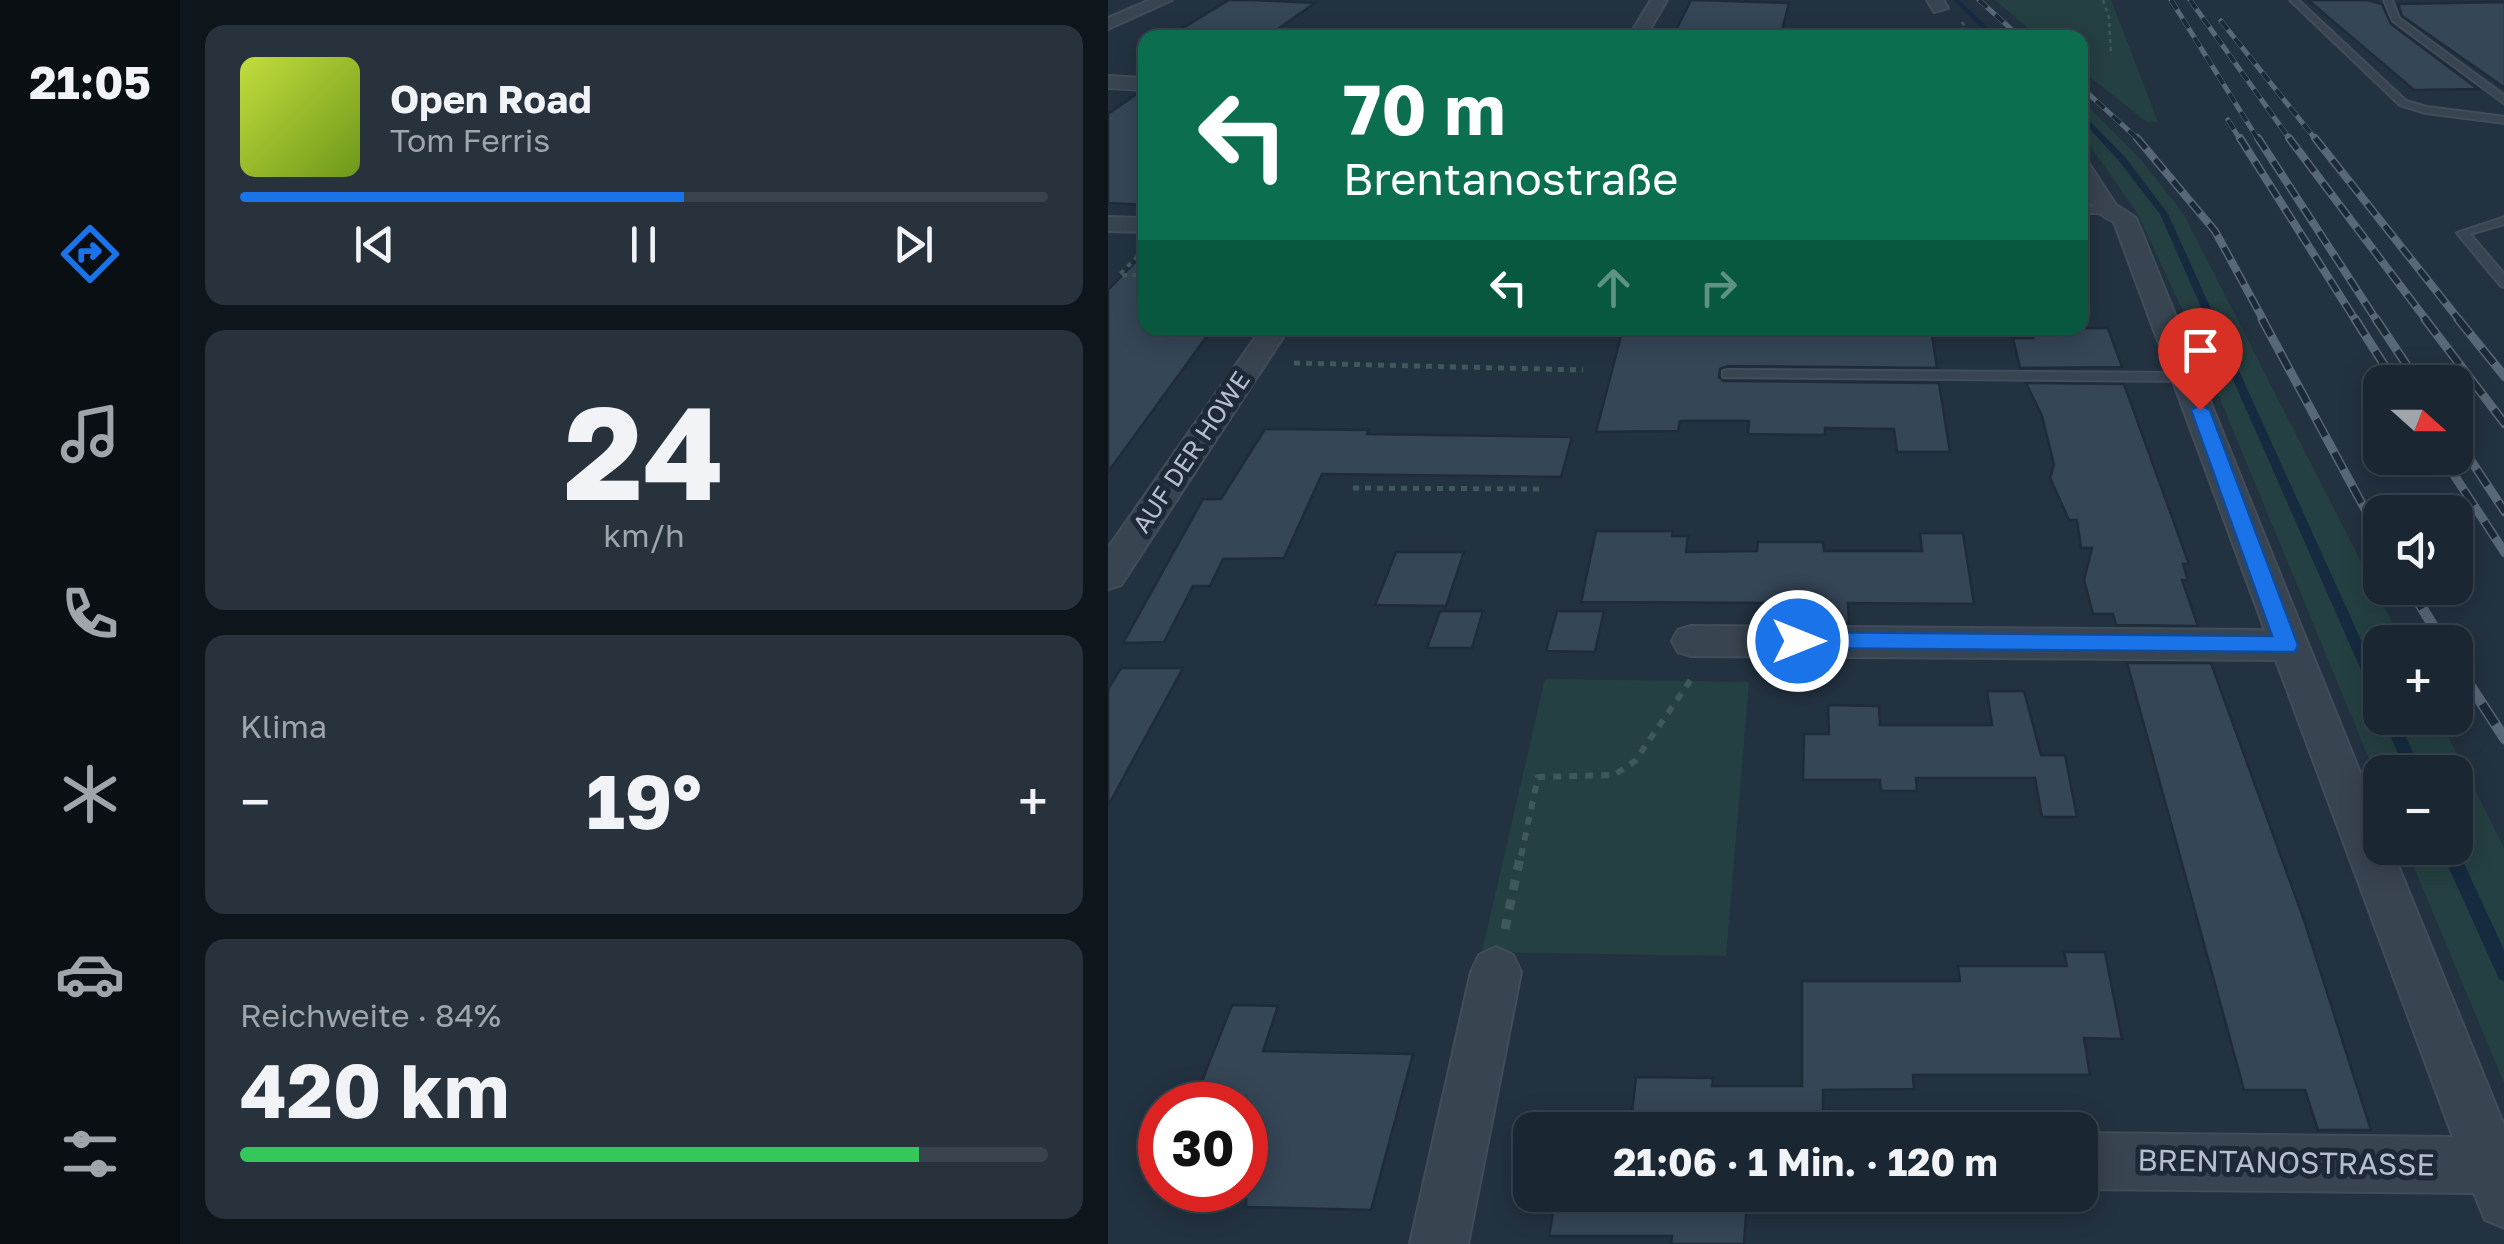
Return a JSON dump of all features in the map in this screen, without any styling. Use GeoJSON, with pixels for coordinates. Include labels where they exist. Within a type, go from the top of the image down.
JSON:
{"type":"FeatureCollection","features":[{"type":"Feature","properties":{"kind":"street"},"geometry":{"type":"LineString","coordinates":[[1108,24],[1164,0]]}},
{"type":"Feature","properties":{"kind":"street"},"geometry":{"type":"LineString","coordinates":[[1641,30],[1659,0]]}},
{"type":"Feature","properties":{"kind":"street"},"geometry":{"type":"LineString","coordinates":[[1108,11],[1131,14]]}},
{"type":"Feature","properties":{"kind":"street"},"geometry":{"type":"LineString","coordinates":[[1108,82],[1138,84]]}},
{"type":"Feature","properties":{"kind":"street","name":"BRENTANOSTRASSE"},"geometry":{"type":"LineString","coordinates":[[2094,210],[2124,218],[2188,377],[2286,645],[2498,1182],[2098,1162]]}},
{"type":"Feature","properties":{"kind":"street"},"geometry":{"type":"LineString","coordinates":[[1108,224],[1138,225]]}},
{"type":"Feature","properties":{"kind":"street","name":"AUF DER HOWE"},"geometry":{"type":"LineString","coordinates":[[1108,576],[1271,335]]}},
{"type":"Feature","properties":{"kind":"street"},"geometry":{"type":"LineString","coordinates":[[1707,641],[2286,645]]}},
{"type":"Feature","properties":{"kind":"street"},"geometry":{"type":"LineString","coordinates":[[1439,1244],[1496,972]]}},
{"type":"Feature","properties":{"kind":"lane"},"geometry":{"type":"LineString","coordinates":[[2294,0],[2403,103],[2504,120]]}},
{"type":"Feature","properties":{"kind":"lane"},"geometry":{"type":"LineString","coordinates":[[2388,0],[2396,19],[2504,102]]}},
{"type":"Feature","properties":{"kind":"lane"},"geometry":{"type":"LineString","coordinates":[[2504,220],[2463,233],[2504,282]]}},
{"type":"Feature","properties":{"kind":"lane"},"geometry":{"type":"LineString","coordinates":[[1728,374],[2188,377]]}},
{"type":"Feature","properties":{"kind":"path"},"geometry":{"type":"LineString","coordinates":[[2103,0],[2111,55]]}},
{"type":"Feature","properties":{"kind":"path"},"geometry":{"type":"LineString","coordinates":[[1138,256],[1119,275],[1138,275]]}},
{"type":"Feature","properties":{"kind":"path"},"geometry":{"type":"LineString","coordinates":[[1252,362],[1583,370]]}},
{"type":"Feature","properties":{"kind":"path"},"geometry":{"type":"LineString","coordinates":[[1353,488],[1542,490]]}},
{"type":"Feature","properties":{"kind":"path"},"geometry":{"type":"LineString","coordinates":[[1496,972],[1538,776],[1614,775],[1636,762],[1697,671],[1718,672],[1707,641]]}},
{"type":"Feature","properties":{"kind":"green space"},"geometry":{"type":"Polygon","coordinates":[[[1995,0],[2111,0],[2158,122],[2147,122],[2088,76],[2088,30],[2030,30],[1995,0]]]}},
{"type":"Feature","properties":{"kind":"green space"},"geometry":{"type":"Polygon","coordinates":[[[2088,106],[2141,160],[2183,213],[2363,566],[2363,605],[2383,605],[2393,625],[2363,625],[2363,735],[2448,735],[2458,755],[2368,755],[2192,331],[2138,214],[2088,143],[2088,106]]]}},
{"type":"Feature","properties":{"kind":"green space"},"geometry":{"type":"Polygon","coordinates":[[[1545,679],[1749,682],[1726,956],[1482,952],[1545,679]]]}},
{"type":"Feature","properties":{"kind":"green space"},"geometry":{"type":"Polygon","coordinates":[[[2473,786],[2504,848],[2504,1083],[2413,865],[2473,865],[2473,786]]]}},
{"type":"Feature","properties":{"kind":"building"},"geometry":{"type":"Polygon","coordinates":[[[1229,0],[1315,3],[1276,30],[1179,30],[1229,0]]]}},
{"type":"Feature","properties":{"kind":"building"},"geometry":{"type":"Polygon","coordinates":[[[1691,0],[1789,3],[1782,30],[1676,30],[1691,0]]]}},
{"type":"Feature","properties":{"kind":"building"},"geometry":{"type":"Polygon","coordinates":[[[2308,0],[2367,0],[2382,4],[2391,24],[2478,89],[2414,90],[2308,0]]]}},
{"type":"Feature","properties":{"kind":"building"},"geometry":{"type":"Polygon","coordinates":[[[2505,2],[2505,88],[2402,16],[2398,4],[2505,2]]]}},
{"type":"Feature","properties":{"kind":"building"},"geometry":{"type":"Polygon","coordinates":[[[1138,93],[1138,205],[1108,203],[1108,114],[1138,93]]]}},
{"type":"Feature","properties":{"kind":"building"},"geometry":{"type":"Polygon","coordinates":[[[1138,259],[1138,335],[1208,335],[1108,472],[1108,290],[1138,259]]]}},
{"type":"Feature","properties":{"kind":"building"},"geometry":{"type":"Polygon","coordinates":[[[2088,328],[2108,328],[2122,367],[2020,368],[2013,338],[2033,338],[2032,335],[2088,335],[2088,328]]]}},
{"type":"Feature","properties":{"kind":"building"},"geometry":{"type":"Polygon","coordinates":[[[1621,335],[1932,335],[1937,368],[1728,366],[1720,369],[1719,377],[1723,381],[1939,383],[1950,452],[1897,452],[1894,429],[1825,428],[1825,435],[1748,434],[1749,421],[1680,421],[1678,431],[1596,432],[1621,335]]]}},
{"type":"Feature","properties":{"kind":"building"},"geometry":{"type":"Polygon","coordinates":[[[2026,383],[2124,384],[2189,564],[2183,564],[2188,580],[2182,580],[2198,626],[2116,625],[2113,614],[2093,614],[2084,580],[2092,548],[2081,548],[2077,520],[2069,520],[2050,478],[2054,465],[2042,416],[2026,383]]]}},
{"type":"Feature","properties":{"kind":"building"},"geometry":{"type":"Polygon","coordinates":[[[1265,429],[1572,437],[1561,477],[1322,474],[1284,558],[1223,559],[1210,586],[1193,586],[1164,642],[1123,643],[1203,499],[1221,499],[1265,429]]]}},
{"type":"Feature","properties":{"kind":"building"},"geometry":{"type":"Polygon","coordinates":[[[1596,531],[1673,531],[1672,536],[1688,536],[1686,552],[1757,551],[1758,542],[1823,542],[1824,551],[1922,551],[1920,533],[1963,533],[1974,604],[1848,603],[1849,623],[1806,623],[1807,603],[1581,602],[1596,531]]]}},
{"type":"Feature","properties":{"kind":"building"},"geometry":{"type":"Polygon","coordinates":[[[1396,552],[1464,552],[1446,606],[1375,605],[1396,552]]]}},
{"type":"Feature","properties":{"kind":"building"},"geometry":{"type":"Polygon","coordinates":[[[1440,611],[1483,611],[1472,648],[1427,648],[1440,611]]]}},
{"type":"Feature","properties":{"kind":"building"},"geometry":{"type":"Polygon","coordinates":[[[1557,611],[1604,611],[1595,652],[1546,651],[1557,611]]]}},
{"type":"Feature","properties":{"kind":"building"},"geometry":{"type":"Polygon","coordinates":[[[2127,663],[2211,663],[2304,920],[2371,1130],[2318,1130],[2305,1090],[2244,1090],[2127,663]]]}},
{"type":"Feature","properties":{"kind":"building"},"geometry":{"type":"Polygon","coordinates":[[[1121,668],[1183,668],[1108,806],[1108,689],[1121,668]]]}},
{"type":"Feature","properties":{"kind":"building"},"geometry":{"type":"Polygon","coordinates":[[[1987,691],[2024,691],[2041,755],[2065,755],[2077,817],[2042,817],[2035,778],[1916,778],[1917,791],[1881,791],[1880,780],[1803,780],[1804,734],[1829,734],[1828,705],[1879,706],[1880,725],[1992,725],[1987,691]]]}},
{"type":"Feature","properties":{"kind":"building"},"geometry":{"type":"Polygon","coordinates":[[[2064,952],[2105,952],[2122,1039],[2084,1038],[2090,1075],[1913,1075],[1914,1089],[1823,1090],[1823,1112],[1632,1112],[1636,1077],[1713,1078],[1712,1086],[1802,1086],[1802,981],[1960,981],[1958,966],[2067,966],[2064,952]]]}},
{"type":"Feature","properties":{"kind":"building"},"geometry":{"type":"Polygon","coordinates":[[[1232,1005],[1278,1006],[1263,1051],[1413,1054],[1371,1210],[1268,1208],[1268,1082],[1202,1082],[1232,1005]]]}},
{"type":"Feature","properties":{"kind":"building"},"geometry":{"type":"Polygon","coordinates":[[[1553,1212],[1746,1212],[1744,1244],[1671,1244],[1672,1236],[1549,1236],[1553,1212]]]}},
{"type":"Feature","properties":{"kind":"waterway"},"geometry":{"type":"LineString","coordinates":[[1956,0],[1988,30]]}},
{"type":"Feature","properties":{"kind":"waterway"},"geometry":{"type":"LineString","coordinates":[[2088,122],[2164,214],[2363,659]]}},
{"type":"Feature","properties":{"kind":"waterway"},"geometry":{"type":"LineString","coordinates":[[2398,735],[2406,755]]}},
{"type":"Feature","properties":{"kind":"waterway"},"geometry":{"type":"LineString","coordinates":[[2456,865],[2505,973]]}},
{"type":"Feature","properties":{"kind":"railway"},"geometry":{"type":"LineString","coordinates":[[1979,0],[2012,30]]}},
{"type":"Feature","properties":{"kind":"railway"},"geometry":{"type":"LineString","coordinates":[[2171,0],[2259,141]]}},
{"type":"Feature","properties":{"kind":"railway"},"geometry":{"type":"LineString","coordinates":[[2190,0],[2291,141]]}},
{"type":"Feature","properties":{"kind":"railway"},"geometry":{"type":"LineString","coordinates":[[2221,21],[2317,141]]}},
{"type":"Feature","properties":{"kind":"railway"},"geometry":{"type":"LineString","coordinates":[[2088,93],[2138,139]]}},
{"type":"Feature","properties":{"kind":"railway"},"geometry":{"type":"LineString","coordinates":[[2228,120],[2241,141]]}},
{"type":"Feature","properties":{"kind":"railway"},"geometry":{"type":"LineString","coordinates":[[2240,138],[2356,321]]}},
{"type":"Feature","properties":{"kind":"railway"},"geometry":{"type":"LineString","coordinates":[[2258,138],[2377,321]]}},
{"type":"Feature","properties":{"kind":"railway"},"geometry":{"type":"LineString","coordinates":[[2289,138],[2427,321]]}},
{"type":"Feature","properties":{"kind":"railway"},"geometry":{"type":"LineString","coordinates":[[2315,138],[2460,321]]}},
{"type":"Feature","properties":{"kind":"railway"},"geometry":{"type":"LineString","coordinates":[[2138,139],[2215,231],[2264,321]]}},
{"type":"Feature","properties":{"kind":"railway"},"geometry":{"type":"LineString","coordinates":[[2262,319],[2363,506]]}},
{"type":"Feature","properties":{"kind":"railway"},"geometry":{"type":"LineString","coordinates":[[2355,319],[2384,365]]}},
{"type":"Feature","properties":{"kind":"railway"},"geometry":{"type":"LineString","coordinates":[[2376,319],[2407,365]]}},
{"type":"Feature","properties":{"kind":"railway"},"geometry":{"type":"LineString","coordinates":[[2425,319],[2505,424]]}},
{"type":"Feature","properties":{"kind":"railway"},"geometry":{"type":"LineString","coordinates":[[2458,319],[2505,377]]}},
{"type":"Feature","properties":{"kind":"railway"},"geometry":{"type":"LineString","coordinates":[[2473,464],[2505,512]]}},
{"type":"Feature","properties":{"kind":"railway"},"geometry":{"type":"LineString","coordinates":[[2454,475],[2505,553]]}},
{"type":"Feature","properties":{"kind":"railway"},"geometry":{"type":"LineString","coordinates":[[2420,605],[2433,625]]}},
{"type":"Feature","properties":{"kind":"railway"},"geometry":{"type":"LineString","coordinates":[[2473,690],[2505,739]]}},
{"type":"Feature","properties":{"kind":"route"},"geometry":{"type":"LineString","coordinates":[[1798,641],[2286,645],[2200,410]]}}]}
